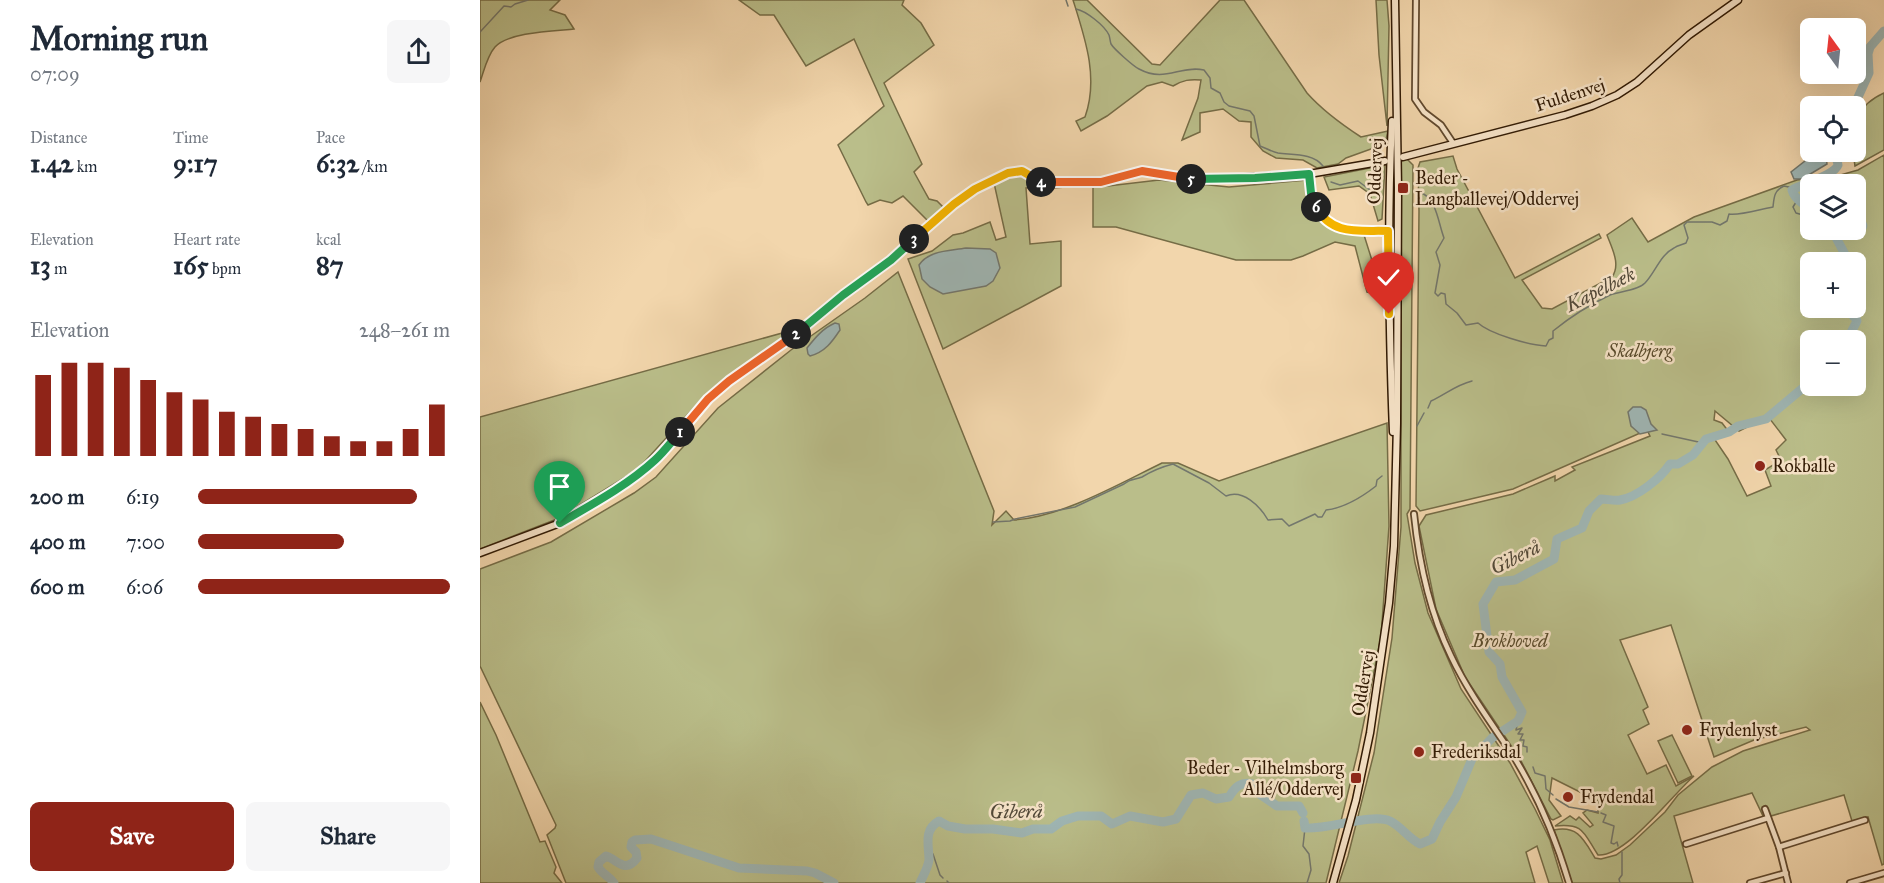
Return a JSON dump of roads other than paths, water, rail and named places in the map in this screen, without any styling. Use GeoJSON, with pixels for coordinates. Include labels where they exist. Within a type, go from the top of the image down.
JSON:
{"type":"FeatureCollection","features":[{"type":"Feature","properties":{"kind":"street","name":"Oddervej"},"geometry":{"type":"LineString","coordinates":[[1333,883],[1356,800],[1370,733],[1388,613],[1394,546],[1398,188],[1395,0]]}},
{"type":"Feature","properties":{"kind":"street"},"geometry":{"type":"LineString","coordinates":[[1416,0],[1415,99],[1424,112],[1442,125],[1453,143]]}},
{"type":"Feature","properties":{"kind":"street","name":"Fuldenvej"},"geometry":{"type":"LineString","coordinates":[[1403,157],[1565,115],[1617,95],[1637,82],[1689,35],[1738,0]]}},
{"type":"Feature","properties":{"kind":"street","name":"Oddervej"},"geometry":{"type":"LineString","coordinates":[[1395,76],[1388,231],[1395,482]]}},
{"type":"Feature","properties":{"kind":"street"},"geometry":{"type":"LineString","coordinates":[[480,553],[560,523],[640,472],[655,460],[708,399],[729,381],[806,327],[843,295],[891,260],[954,204],[975,189],[1008,173],[1022,171],[1041,182],[1050,184],[1101,182],[1142,171],[1197,180],[1309,174],[1385,161]]}},
{"type":"Feature","properties":{"kind":"street"},"geometry":{"type":"LineString","coordinates":[[1309,174],[1314,205],[1328,223],[1337,228],[1350,230],[1396,231]]}},
{"type":"Feature","properties":{"kind":"street"},"geometry":{"type":"LineString","coordinates":[[1414,514],[1422,573],[1434,617],[1467,687],[1518,765],[1551,829],[1569,883]]}},
{"type":"Feature","properties":{"kind":"street"},"geometry":{"type":"LineString","coordinates":[[1765,808],[1779,847],[1788,883]]}},
{"type":"Feature","properties":{"kind":"street"},"geometry":{"type":"LineString","coordinates":[[1686,844],[1768,818]]}},
{"type":"Feature","properties":{"kind":"street"},"geometry":{"type":"LineString","coordinates":[[1779,847],[1865,820]]}},
{"type":"Feature","properties":{"kind":"street"},"geometry":{"type":"LineString","coordinates":[[1750,883],[1786,873]]}},
{"type":"Feature","properties":{"kind":"street"},"geometry":{"type":"LineString","coordinates":[[1850,883],[1884,873]]}},
{"type":"Feature","properties":{"kind":"water"},"geometry":{"type":"Polygon","coordinates":[[[1804,162],[1827,162],[1810,174],[1800,174],[1800,179],[1794,179],[1791,172],[1804,162]]]}},
{"type":"Feature","properties":{"kind":"water"},"geometry":{"type":"Polygon","coordinates":[[[966,248],[990,249],[996,253],[1000,268],[993,281],[986,286],[943,294],[930,287],[922,279],[919,265],[928,256],[966,248]]]}},
{"type":"Feature","properties":{"kind":"water"},"geometry":{"type":"Polygon","coordinates":[[[835,323],[839,324],[840,330],[834,339],[824,349],[810,356],[807,348],[823,330],[835,323]]]}},
{"type":"Feature","properties":{"kind":"water"},"geometry":{"type":"Polygon","coordinates":[[[1633,407],[1646,410],[1651,424],[1657,430],[1640,434],[1631,426],[1628,412],[1633,407]]]}},
{"type":"Feature","properties":{"kind":"waterway","name":"Kapelbæk"},"geometry":{"type":"LineString","coordinates":[[480,32],[504,6],[511,7],[528,0]]}},
{"type":"Feature","properties":{"kind":"waterway","name":"Kapelbæk"},"geometry":{"type":"LineString","coordinates":[[1066,0],[1068,6]]}},
{"type":"Feature","properties":{"kind":"waterway","name":"Kapelbæk"},"geometry":{"type":"LineString","coordinates":[[1076,9],[1085,12],[1099,23],[1107,31],[1111,44],[1139,69],[1157,74],[1204,70],[1210,78],[1211,88],[1220,93],[1224,102],[1229,106],[1250,111],[1254,116],[1260,146],[1278,153],[1308,157],[1323,166]]}},
{"type":"Feature","properties":{"kind":"waterway","name":"Giberå"},"geometry":{"type":"LineString","coordinates":[[1859,96],[1869,73],[1870,47],[1884,31]]}},
{"type":"Feature","properties":{"kind":"waterway","name":"Giberå"},"geometry":{"type":"LineString","coordinates":[[1828,174],[1835,169],[1837,162]]}},
{"type":"Feature","properties":{"kind":"waterway","name":"Kapelbæk"},"geometry":{"type":"LineString","coordinates":[[1331,182],[1340,185],[1358,181],[1370,190]]}},
{"type":"Feature","properties":{"kind":"waterway","name":"Kapelbæk"},"geometry":{"type":"LineString","coordinates":[[1422,193],[1434,207],[1444,238],[1436,252],[1440,265],[1435,293],[1438,296],[1441,293],[1445,294],[1446,304],[1466,325],[1478,323],[1510,338],[1546,346],[1553,338],[1553,331],[1594,303],[1610,295],[1642,286],[1669,251],[1686,243],[1688,238],[1684,225],[1687,222],[1712,222],[1720,225],[1727,221],[1729,214],[1773,207],[1778,190],[1784,186],[1793,188]]}},
{"type":"Feature","properties":{"kind":"waterway","name":"Giberå"},"geometry":{"type":"LineString","coordinates":[[1800,186],[1792,190],[1800,202]]}},
{"type":"Feature","properties":{"kind":"waterway"},"geometry":{"type":"LineString","coordinates":[[1798,199],[1793,207],[1796,213],[1800,214]]}},
{"type":"Feature","properties":{"kind":"waterway","name":"Giberå"},"geometry":{"type":"LineString","coordinates":[[1837,240],[1844,252]]}},
{"type":"Feature","properties":{"kind":"waterway","name":"Giberå"},"geometry":{"type":"LineString","coordinates":[[1852,330],[1857,321],[1856,318]]}},
{"type":"Feature","properties":{"kind":"waterway"},"geometry":{"type":"LineString","coordinates":[[1428,408],[1431,401],[1472,381]]}},
{"type":"Feature","properties":{"kind":"waterway","name":"Giberå"},"geometry":{"type":"LineString","coordinates":[[1304,821],[1305,828],[1314,828],[1382,819],[1394,823],[1420,844],[1432,839],[1456,797],[1472,759],[1492,738],[1518,721],[1522,712],[1502,677],[1500,664],[1489,652],[1483,604],[1496,582],[1515,580],[1554,559],[1557,539],[1582,528],[1589,511],[1601,499],[1620,500],[1634,495],[1654,481],[1670,464],[1678,464],[1693,455],[1706,439],[1729,432],[1738,426],[1766,419],[1800,390]]}},
{"type":"Feature","properties":{"kind":"waterway"},"geometry":{"type":"LineString","coordinates":[[1417,426],[1424,413]]}},
{"type":"Feature","properties":{"kind":"waterway"},"geometry":{"type":"LineString","coordinates":[[1662,434],[1703,443]]}},
{"type":"Feature","properties":{"kind":"waterway"},"geometry":{"type":"LineString","coordinates":[[993,522],[1010,521],[1075,507],[1129,481],[1173,464],[1209,483],[1226,496],[1232,494],[1245,497],[1256,504],[1268,520],[1282,519],[1289,526],[1315,514],[1322,517],[1326,510],[1352,501],[1376,486],[1377,480],[1382,476]]}},
{"type":"Feature","properties":{"kind":"waterway"},"geometry":{"type":"LineString","coordinates":[[1518,721],[1516,730],[1522,728],[1518,734],[1523,734],[1520,740],[1524,740],[1523,746],[1527,747],[1527,752]]}},
{"type":"Feature","properties":{"kind":"waterway"},"geometry":{"type":"LineString","coordinates":[[1533,767],[1535,773],[1545,776],[1546,789],[1553,795]]}},
{"type":"Feature","properties":{"kind":"waterway","name":"Giberå"},"geometry":{"type":"LineString","coordinates":[[920,883],[929,860],[929,833],[939,821],[948,826],[965,829],[993,829],[1022,833],[1033,829],[1051,829],[1062,821],[1078,816],[1101,816],[1112,824],[1130,816],[1163,822],[1176,819],[1191,795],[1203,793],[1216,799],[1229,797],[1236,788],[1245,783],[1253,784],[1255,791],[1277,806],[1299,806],[1303,813]]}},
{"type":"Feature","properties":{"kind":"waterway"},"geometry":{"type":"LineString","coordinates":[[1556,799],[1569,807],[1598,812]]}},
{"type":"Feature","properties":{"kind":"waterway"},"geometry":{"type":"LineString","coordinates":[[1601,813],[1606,815],[1603,822],[1614,826],[1611,843],[1617,842],[1618,846]]}},
{"type":"Feature","properties":{"kind":"waterway"},"geometry":{"type":"LineString","coordinates":[[1305,828],[1303,846],[1309,854],[1311,870],[1307,883]]}},
{"type":"Feature","properties":{"kind":"waterway","name":"Giberå"},"geometry":{"type":"LineString","coordinates":[[614,883],[598,867],[599,862],[606,856],[629,865],[637,858],[636,852],[631,847],[632,842],[651,839],[739,868],[807,871],[834,883]]}},
{"type":"Feature","properties":{"kind":"waterway"},"geometry":{"type":"LineString","coordinates":[[928,852],[933,854],[943,878]]}},
{"type":"Feature","properties":{"kind":"waterway"},"geometry":{"type":"LineString","coordinates":[[1620,883],[1622,852]]}},
{"type":"Feature","properties":{"kind":"place","name":"Beder - Langballevej/Oddervej"},"geometry":{"type":"Point","coordinates":[1403,188]}},
{"type":"Feature","properties":{"kind":"place","name":"Rokballe"},"geometry":{"type":"Point","coordinates":[1760,466]}},
{"type":"Feature","properties":{"kind":"place","name":"Frydenlyst"},"geometry":{"type":"Point","coordinates":[1687,730]}},
{"type":"Feature","properties":{"kind":"place","name":"Frederiksdal"},"geometry":{"type":"Point","coordinates":[1419,752]}},
{"type":"Feature","properties":{"kind":"place","name":"Beder - Vilhelmsborg Allé/Oddervej"},"geometry":{"type":"Point","coordinates":[1356,778]}},
{"type":"Feature","properties":{"kind":"place","name":"Frydendal"},"geometry":{"type":"Point","coordinates":[1568,797]}},
{"type":"Feature","properties":{"kind":"park label","name":"Skalbjerg"},"geometry":{"type":"Point","coordinates":[1640,351]}},
{"type":"Feature","properties":{"kind":"park label","name":"Brokhoved"},"geometry":{"type":"Point","coordinates":[1510,641]}}]}
